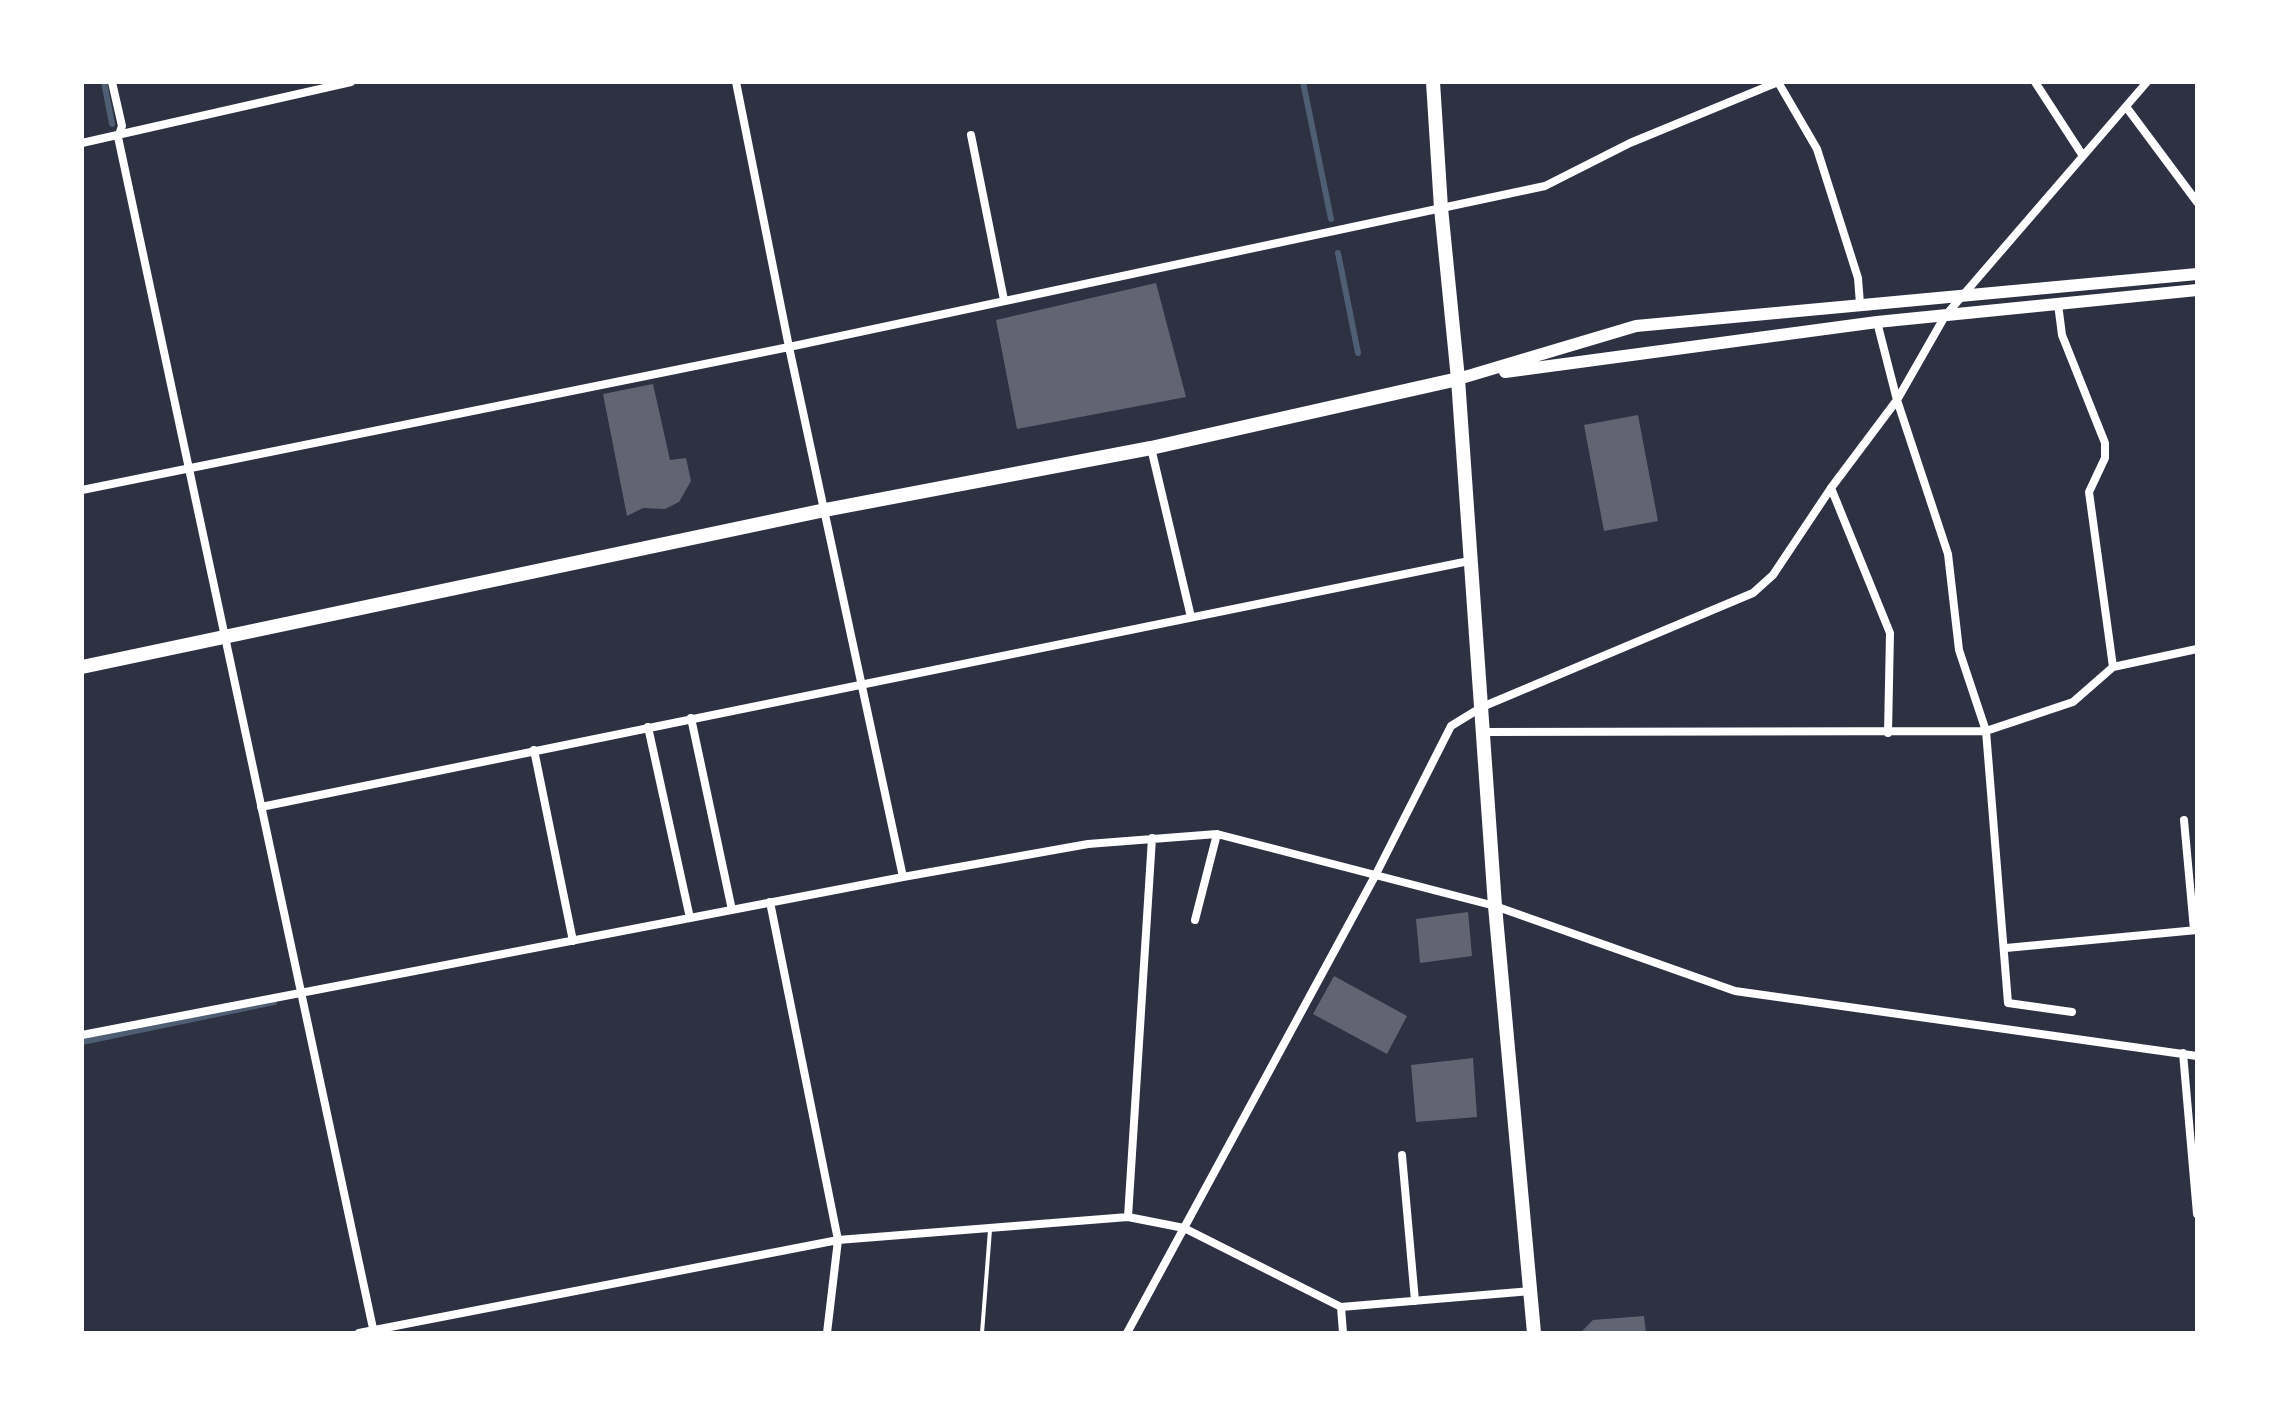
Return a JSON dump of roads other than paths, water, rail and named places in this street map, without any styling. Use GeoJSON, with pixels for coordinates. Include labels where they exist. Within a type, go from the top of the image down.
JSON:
{"type":"FeatureCollection","features":[{"type":"Feature","properties":{"kind":"main road"},"geometry":{"type":"LineString","coordinates":[[1433,82],[1441,208],[1458,379],[1495,906],[1534,1333]]}},
{"type":"Feature","properties":{"kind":"main road"},"geometry":{"type":"LineString","coordinates":[[1458,379],[1636,326],[2197,274]]}},
{"type":"Feature","properties":{"kind":"main road"},"geometry":{"type":"LineString","coordinates":[[82,667],[825,510],[1151,448],[1458,379],[1637,351],[1877,322],[2197,290]]}},
{"type":"Feature","properties":{"kind":"street"},"geometry":{"type":"LineString","coordinates":[[112,82],[122,126],[118,137],[373,1332]]}},
{"type":"Feature","properties":{"kind":"street"},"geometry":{"type":"LineString","coordinates":[[82,143],[351,82]]}},
{"type":"Feature","properties":{"kind":"street"},"geometry":{"type":"LineString","coordinates":[[736,82],[789,347],[903,877]]}},
{"type":"Feature","properties":{"kind":"street"},"geometry":{"type":"LineString","coordinates":[[82,490],[789,347],[1545,186],[1630,143],[1778,82],[1817,149],[1858,278],[1860,304]]}},
{"type":"Feature","properties":{"kind":"street"},"geometry":{"type":"LineString","coordinates":[[2035,82],[2067,137],[2083,156]]}},
{"type":"Feature","properties":{"kind":"street"},"geometry":{"type":"LineString","coordinates":[[1127,1333],[1375,876],[1451,726],[1482,707],[1753,593],[1773,575],[1831,488],[1897,400],[1945,316],[2147,82]]}},
{"type":"Feature","properties":{"kind":"street"},"geometry":{"type":"LineString","coordinates":[[2127,108],[2197,202]]}},
{"type":"Feature","properties":{"kind":"street"},"geometry":{"type":"LineString","coordinates":[[971,135],[1004,300]]}},
{"type":"Feature","properties":{"kind":"street"},"geometry":{"type":"LineString","coordinates":[[2058,304],[2062,335],[2105,443],[2105,458],[2089,492],[2113,667]]}},
{"type":"Feature","properties":{"kind":"street"},"geometry":{"type":"LineString","coordinates":[[1877,322],[1897,400],[1948,554],[1959,650],[1986,731],[2006,948],[2008,1003],[2072,1012]]}},
{"type":"Feature","properties":{"kind":"street"},"geometry":{"type":"LineString","coordinates":[[1151,448],[1191,617]]}},
{"type":"Feature","properties":{"kind":"street"},"geometry":{"type":"LineString","coordinates":[[1831,488],[1890,633],[1888,733]]}},
{"type":"Feature","properties":{"kind":"street"},"geometry":{"type":"LineString","coordinates":[[261,807],[1469,561]]}},
{"type":"Feature","properties":{"kind":"street"},"geometry":{"type":"LineString","coordinates":[[1482,732],[1986,731],[2073,702],[2113,667],[2197,649]]}},
{"type":"Feature","properties":{"kind":"street"},"geometry":{"type":"LineString","coordinates":[[691,718],[732,910]]}},
{"type":"Feature","properties":{"kind":"street"},"geometry":{"type":"LineString","coordinates":[[648,727],[690,918]]}},
{"type":"Feature","properties":{"kind":"street"},"geometry":{"type":"LineString","coordinates":[[534,750],[573,941]]}},
{"type":"Feature","properties":{"kind":"street"},"geometry":{"type":"LineString","coordinates":[[2006,948],[2196,930],[2184,820]]}},
{"type":"Feature","properties":{"kind":"street"},"geometry":{"type":"LineString","coordinates":[[1195,920],[1217,834]]}},
{"type":"Feature","properties":{"kind":"street"},"geometry":{"type":"LineString","coordinates":[[82,1035],[1088,844],[1217,834],[1495,906],[1735,991],[2197,1056]]}},
{"type":"Feature","properties":{"kind":"street"},"geometry":{"type":"LineString","coordinates":[[1128,1217],[1152,838]]}},
{"type":"Feature","properties":{"kind":"street"},"geometry":{"type":"LineString","coordinates":[[770,902],[838,1240],[827,1333]]}},
{"type":"Feature","properties":{"kind":"street"},"geometry":{"type":"LineString","coordinates":[[2183,1053],[2197,1214]]}},
{"type":"Feature","properties":{"kind":"street"},"geometry":{"type":"LineString","coordinates":[[1402,1155],[1415,1301]]}},
{"type":"Feature","properties":{"kind":"street"},"geometry":{"type":"LineString","coordinates":[[359,1333],[838,1240],[1128,1217],[1184,1228],[1341,1307],[1531,1291]]}},
{"type":"Feature","properties":{"kind":"street"},"geometry":{"type":"LineString","coordinates":[[1341,1307],[1343,1333]]}},
{"type":"Feature","properties":{"kind":"lane"},"geometry":{"type":"LineString","coordinates":[[982,1333],[990,1228]]}},
{"type":"Feature","properties":{"kind":"waterway"},"geometry":{"type":"LineString","coordinates":[[104,82],[112,124]]}},
{"type":"Feature","properties":{"kind":"waterway"},"geometry":{"type":"LineString","coordinates":[[1303,82],[1331,219]]}},
{"type":"Feature","properties":{"kind":"waterway"},"geometry":{"type":"LineString","coordinates":[[1338,253],[1358,353]]}},
{"type":"Feature","properties":{"kind":"waterway"},"geometry":{"type":"LineString","coordinates":[[82,1042],[274,1002]]}}]}
